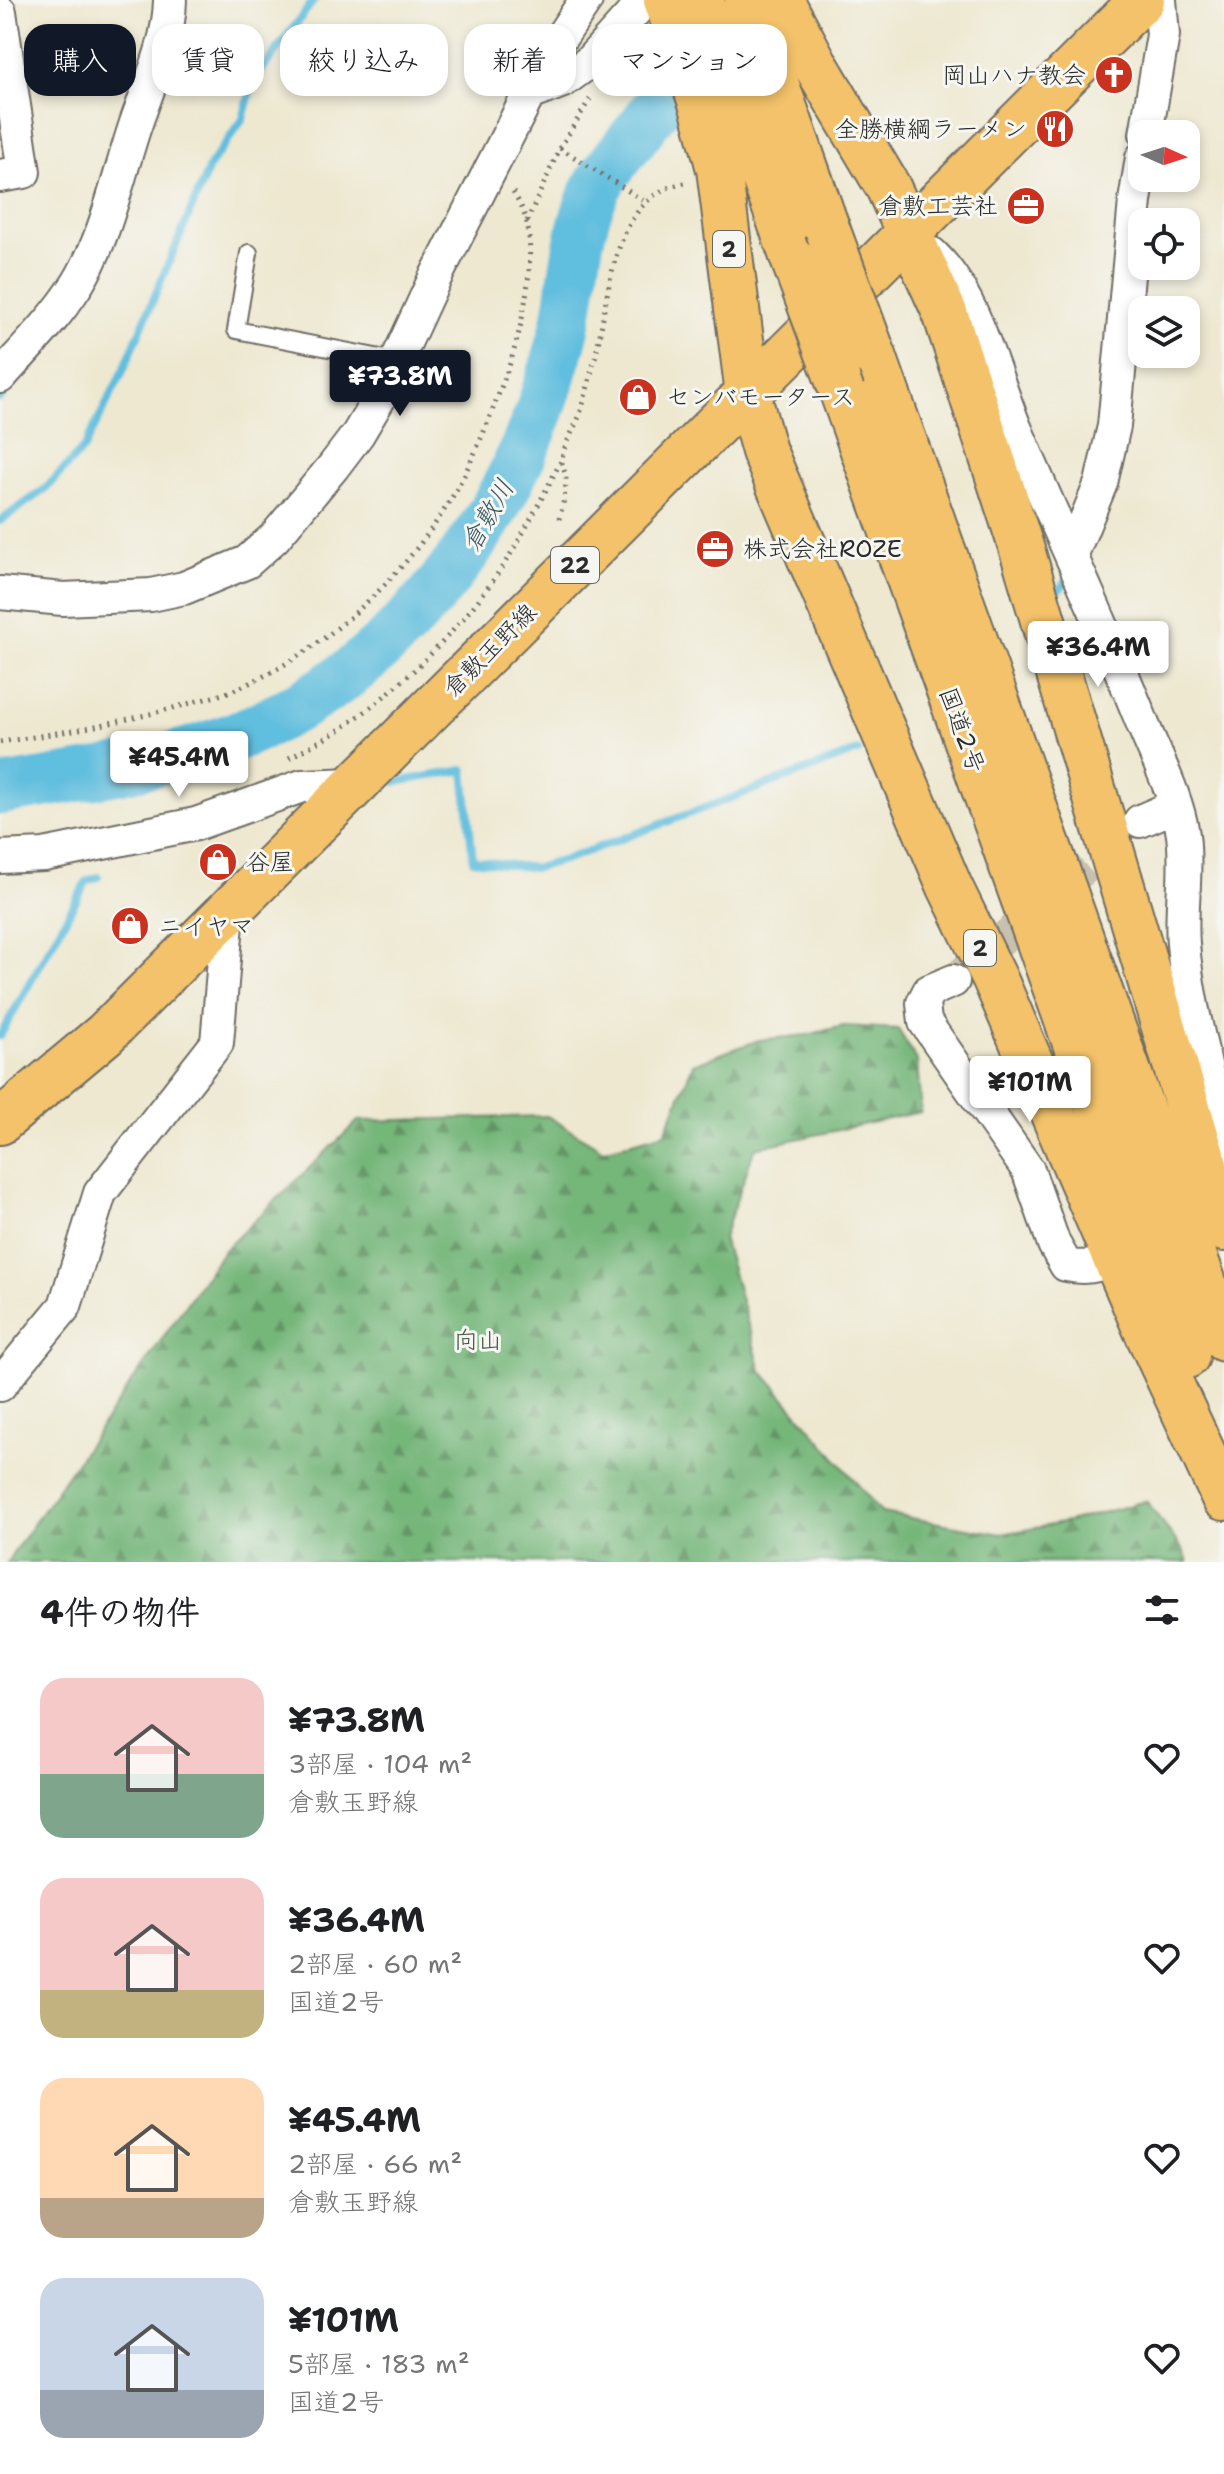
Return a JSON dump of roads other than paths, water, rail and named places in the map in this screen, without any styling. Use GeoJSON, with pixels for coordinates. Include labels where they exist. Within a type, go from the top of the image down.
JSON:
{"type":"FeatureCollection","features":[{"type":"Feature","properties":{"kind":"main road","name":"倉敷玉野線"},"geometry":{"type":"LineString","coordinates":[[0,1122],[105,1034],[1142,0]]}},
{"type":"Feature","properties":{"kind":"main road"},"geometry":{"type":"LineString","coordinates":[[768,11],[888,187],[945,313],[1221,1189]]}},
{"type":"Feature","properties":{"kind":"main road","name":"国道2号"},"geometry":{"type":"LineString","coordinates":[[768,11],[827,228],[1224,1339]]}},
{"type":"Feature","properties":{"kind":"main road","name":"2"},"geometry":{"type":"LineString","coordinates":[[715,96],[719,169],[748,394],[764,451],[950,887],[995,979],[1115,1259],[1224,1498]]}},
{"type":"Feature","properties":{"kind":"main road","name":"国道2号"},"geometry":{"type":"LineString","coordinates":[[717,96],[793,259],[1224,1459]]}},
{"type":"Feature","properties":{"kind":"street"},"geometry":{"type":"LineString","coordinates":[[0,377],[59,311],[80,280],[97,242],[165,42],[170,0]]}},
{"type":"Feature","properties":{"kind":"street"},"geometry":{"type":"LineString","coordinates":[[570,24],[586,0]]}},
{"type":"Feature","properties":{"kind":"street"},"geometry":{"type":"LineString","coordinates":[[1148,120],[1163,35],[1160,0]]}},
{"type":"Feature","properties":{"kind":"street"},"geometry":{"type":"LineString","coordinates":[[576,72],[672,7]]}},
{"type":"Feature","properties":{"kind":"street"},"geometry":{"type":"LineString","coordinates":[[0,12],[24,172],[0,176]]}},
{"type":"Feature","properties":{"kind":"street"},"geometry":{"type":"LineString","coordinates":[[0,593],[63,599],[151,595],[205,581],[247,562],[274,538],[358,434],[380,397],[528,96]]}},
{"type":"Feature","properties":{"kind":"street"},"geometry":{"type":"LineString","coordinates":[[1072,554],[1101,483],[1114,426],[1137,192]]}},
{"type":"Feature","properties":{"kind":"street"},"geometry":{"type":"LineString","coordinates":[[909,232],[944,265],[966,302],[1175,806],[1183,836],[1183,944],[1197,1034],[1218,1113],[1221,1189]]}},
{"type":"Feature","properties":{"kind":"street"},"geometry":{"type":"LineString","coordinates":[[0,857],[44,855],[196,824],[302,786],[354,784]]}},
{"type":"Feature","properties":{"kind":"street"},"geometry":{"type":"LineString","coordinates":[[1140,821],[1175,806]]}},
{"type":"Feature","properties":{"kind":"street"},"geometry":{"type":"LineString","coordinates":[[0,1385],[65,1306],[100,1193],[217,1043],[228,911]]}},
{"type":"Feature","properties":{"kind":"street"},"geometry":{"type":"LineString","coordinates":[[953,981],[929,991],[923,1003],[925,1022],[1028,1170],[1054,1244],[1066,1265],[1087,1267],[1115,1259]]}},
{"type":"Feature","properties":{"kind":"lane"},"geometry":{"type":"LineString","coordinates":[[249,253],[236,330],[396,361]]}},
{"type":"Feature","properties":{"kind":"waterway"},"geometry":{"type":"LineString","coordinates":[[0,521],[45,489],[84,448],[124,369],[210,165],[243,119],[253,82],[314,0]]}},
{"type":"Feature","properties":{"kind":"waterway","name":"倉敷川"},"geometry":{"type":"LineString","coordinates":[[0,790],[164,759],[258,727],[307,702],[352,671],[393,636],[431,597],[465,554],[494,508],[540,410],[562,340],[578,245],[594,193],[607,171],[665,96]]}},
{"type":"Feature","properties":{"kind":"waterway"},"geometry":{"type":"LineString","coordinates":[[0,398],[12,385]]}},
{"type":"Feature","properties":{"kind":"waterway"},"geometry":{"type":"LineString","coordinates":[[1055,594],[1065,583]]}},
{"type":"Feature","properties":{"kind":"waterway"},"geometry":{"type":"LineString","coordinates":[[396,782],[464,770],[473,860],[535,868],[858,751]]}},
{"type":"Feature","properties":{"kind":"waterway"},"geometry":{"type":"LineString","coordinates":[[0,1036],[87,881],[98,877]]}},
{"type":"Feature","properties":{"kind":"tunnel"},"geometry":{"type":"LineString","coordinates":[[953,981],[1124,835]]}},
{"type":"Feature","properties":{"kind":"place","name":"岡山ハナ教会"},"geometry":{"type":"Point","coordinates":[1114,75]}},
{"type":"Feature","properties":{"kind":"place","name":"全勝横綱ラーメン"},"geometry":{"type":"Point","coordinates":[1055,129]}},
{"type":"Feature","properties":{"kind":"place","name":"倉敷工芸社"},"geometry":{"type":"Point","coordinates":[1026,206]}},
{"type":"Feature","properties":{"kind":"place","name":"センバモータース"},"geometry":{"type":"Point","coordinates":[638,397]}},
{"type":"Feature","properties":{"kind":"place","name":"株式会社ROZE"},"geometry":{"type":"Point","coordinates":[715,549]}},
{"type":"Feature","properties":{"kind":"place","name":"谷屋"},"geometry":{"type":"Point","coordinates":[218,862]}},
{"type":"Feature","properties":{"kind":"place","name":"ニイヤマ"},"geometry":{"type":"Point","coordinates":[130,926]}},
{"type":"Feature","properties":{"kind":"park label","name":"向山"},"geometry":{"type":"Point","coordinates":[478,1340]}}]}
